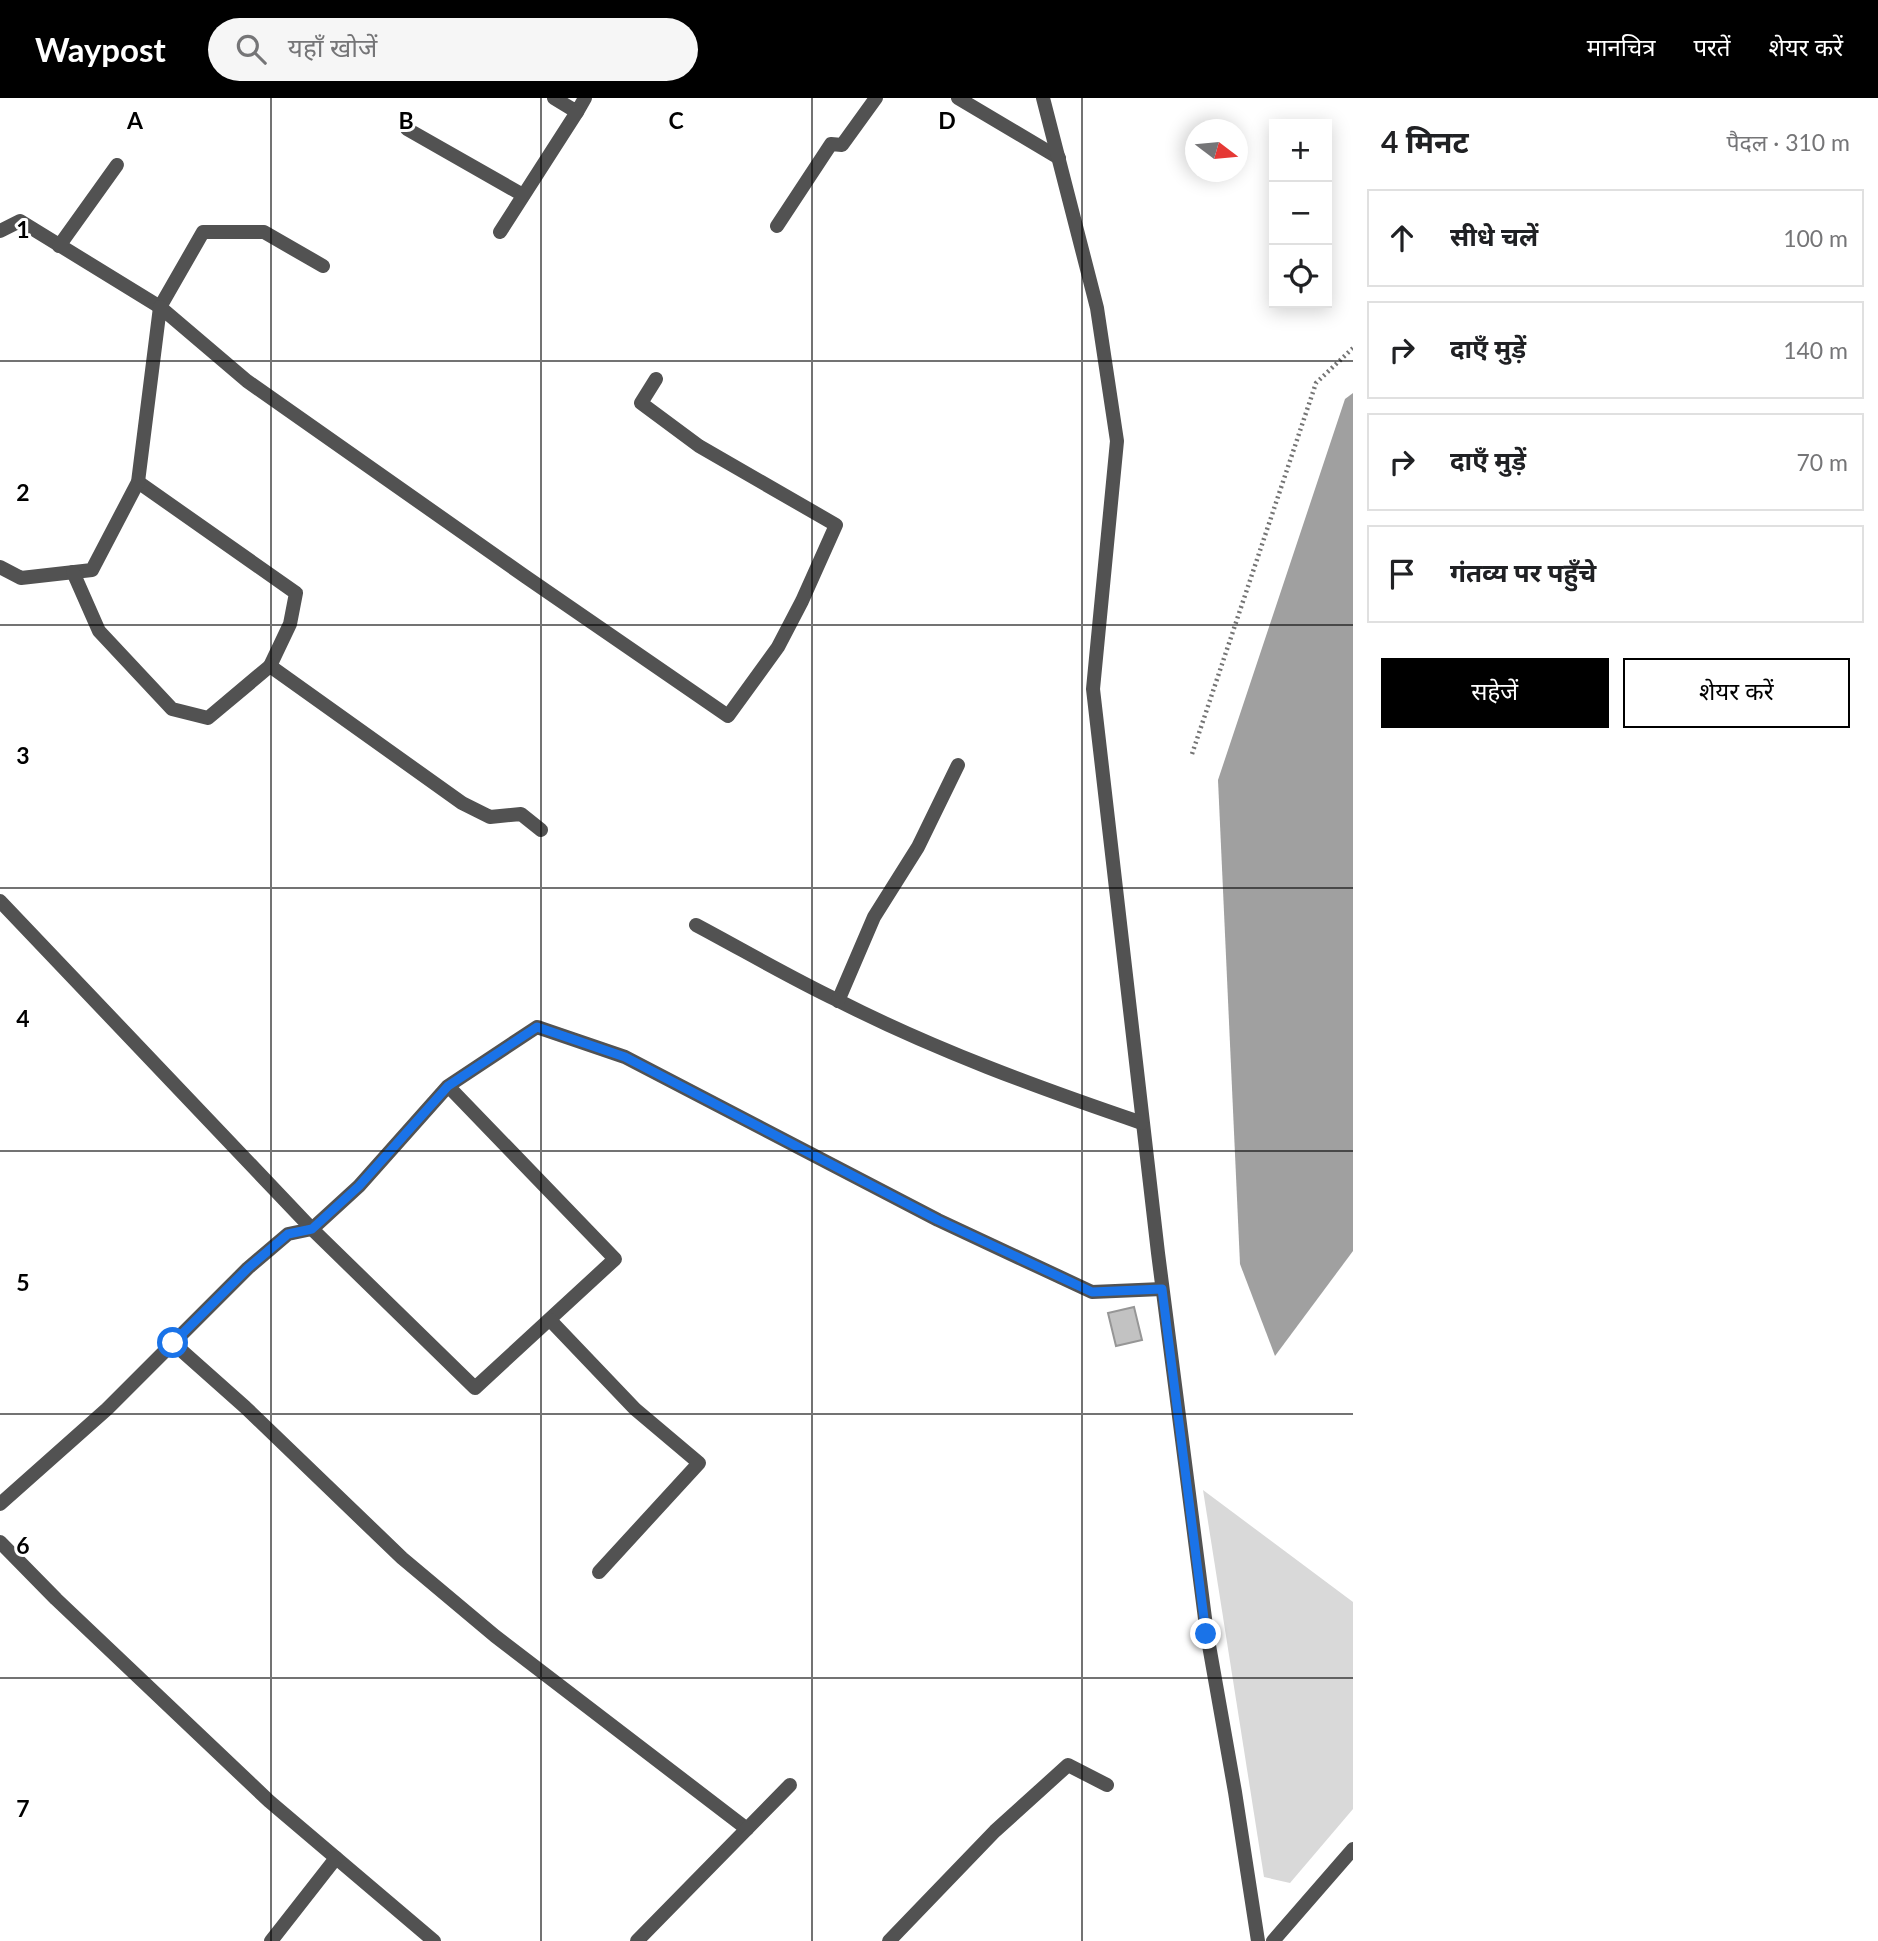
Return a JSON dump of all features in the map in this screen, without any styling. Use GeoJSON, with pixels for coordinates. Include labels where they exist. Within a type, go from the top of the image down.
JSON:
{"type":"FeatureCollection","features":[{"type":"Feature","properties":{"kind":"street"},"geometry":{"type":"LineString","coordinates":[[554,98],[577,112]]}},
{"type":"Feature","properties":{"kind":"street"},"geometry":{"type":"LineString","coordinates":[[500,232],[585,98]]}},
{"type":"Feature","properties":{"kind":"street"},"geometry":{"type":"LineString","coordinates":[[777,226],[831,144],[842,145],[876,98]]}},
{"type":"Feature","properties":{"kind":"street"},"geometry":{"type":"LineString","coordinates":[[958,98],[1059,158]]}},
{"type":"Feature","properties":{"kind":"street"},"geometry":{"type":"LineString","coordinates":[[1043,98],[1097,308],[1117,441],[1093,689],[1142,1123],[1206,1634],[1236,1791],[1258,1941]]}},
{"type":"Feature","properties":{"kind":"street"},"geometry":{"type":"LineString","coordinates":[[407,129],[523,195]]}},
{"type":"Feature","properties":{"kind":"street"},"geometry":{"type":"LineString","coordinates":[[60,246],[117,165]]}},
{"type":"Feature","properties":{"kind":"street"},"geometry":{"type":"LineString","coordinates":[[0,231],[20,221],[160,307],[247,381],[526,578],[728,716],[778,647],[836,525],[699,446],[641,402],[656,379]]}},
{"type":"Feature","properties":{"kind":"street"},"geometry":{"type":"LineString","coordinates":[[0,567],[21,578],[92,570],[138,482],[160,307],[203,232],[264,232],[323,266]]}},
{"type":"Feature","properties":{"kind":"street"},"geometry":{"type":"LineString","coordinates":[[74,572],[99,631],[173,709],[208,719],[270,666],[290,624],[296,593],[138,482]]}},
{"type":"Feature","properties":{"kind":"street"},"geometry":{"type":"LineString","coordinates":[[270,666],[462,803],[490,817],[520,814],[541,830]]}},
{"type":"Feature","properties":{"kind":"street"},"geometry":{"type":"LineString","coordinates":[[838,1001],[874,917],[919,847],[958,765]]}},
{"type":"Feature","properties":{"kind":"street"},"geometry":{"type":"LineString","coordinates":[[0,901],[312,1229],[475,1388],[615,1259],[448,1086]]}},
{"type":"Feature","properties":{"kind":"street"},"geometry":{"type":"LineString","coordinates":[[696,925],[838,1001],[949,1051],[1049,1091],[1142,1123]]}},
{"type":"Feature","properties":{"kind":"street"},"geometry":{"type":"LineString","coordinates":[[0,1504],[107,1409],[248,1268],[288,1234],[312,1229],[359,1186],[448,1086],[537,1027],[625,1057],[938,1220],[1092,1292],[1162,1289]]}},
{"type":"Feature","properties":{"kind":"street"},"geometry":{"type":"LineString","coordinates":[[550,1320],[635,1409],[699,1464],[598,1572]]}},
{"type":"Feature","properties":{"kind":"street"},"geometry":{"type":"LineString","coordinates":[[173,1343],[245,1407],[402,1558],[495,1636],[747,1829]]}},
{"type":"Feature","properties":{"kind":"street"},"geometry":{"type":"LineString","coordinates":[[0,1542],[56,1599],[269,1801],[434,1941]]}},
{"type":"Feature","properties":{"kind":"street"},"geometry":{"type":"LineString","coordinates":[[890,1941],[995,1831],[1068,1765],[1107,1785]]}},
{"type":"Feature","properties":{"kind":"street"},"geometry":{"type":"LineString","coordinates":[[637,1941],[790,1785]]}},
{"type":"Feature","properties":{"kind":"street"},"geometry":{"type":"LineString","coordinates":[[1273,1941],[1353,1849]]}},
{"type":"Feature","properties":{"kind":"street"},"geometry":{"type":"LineString","coordinates":[[271,1941],[336,1858]]}},
{"type":"Feature","properties":{"kind":"path"},"geometry":{"type":"LineString","coordinates":[[1192,754],[1316,383],[1353,348]]}},
{"type":"Feature","properties":{"kind":"shaded area"},"geometry":{"type":"Polygon","coordinates":[[[1353,393],[1353,1251],[1275,1356],[1240,1264],[1218,780],[1345,399],[1353,393]]]}},
{"type":"Feature","properties":{"kind":"shaded area"},"geometry":{"type":"Polygon","coordinates":[[[1203,1490],[1353,1602],[1353,1809],[1290,1883],[1264,1877],[1203,1490]]]}},
{"type":"Feature","properties":{"kind":"building"},"geometry":{"type":"Polygon","coordinates":[[[1134,1307],[1142,1340],[1116,1346],[1108,1313],[1134,1307]]]}},
{"type":"Feature","properties":{"kind":"route"},"geometry":{"type":"LineString","coordinates":[[173,1343],[248,1268],[288,1234],[312,1229],[359,1186],[448,1086],[537,1027],[625,1057],[938,1220],[1092,1292],[1162,1289],[1206,1634]]}}]}
